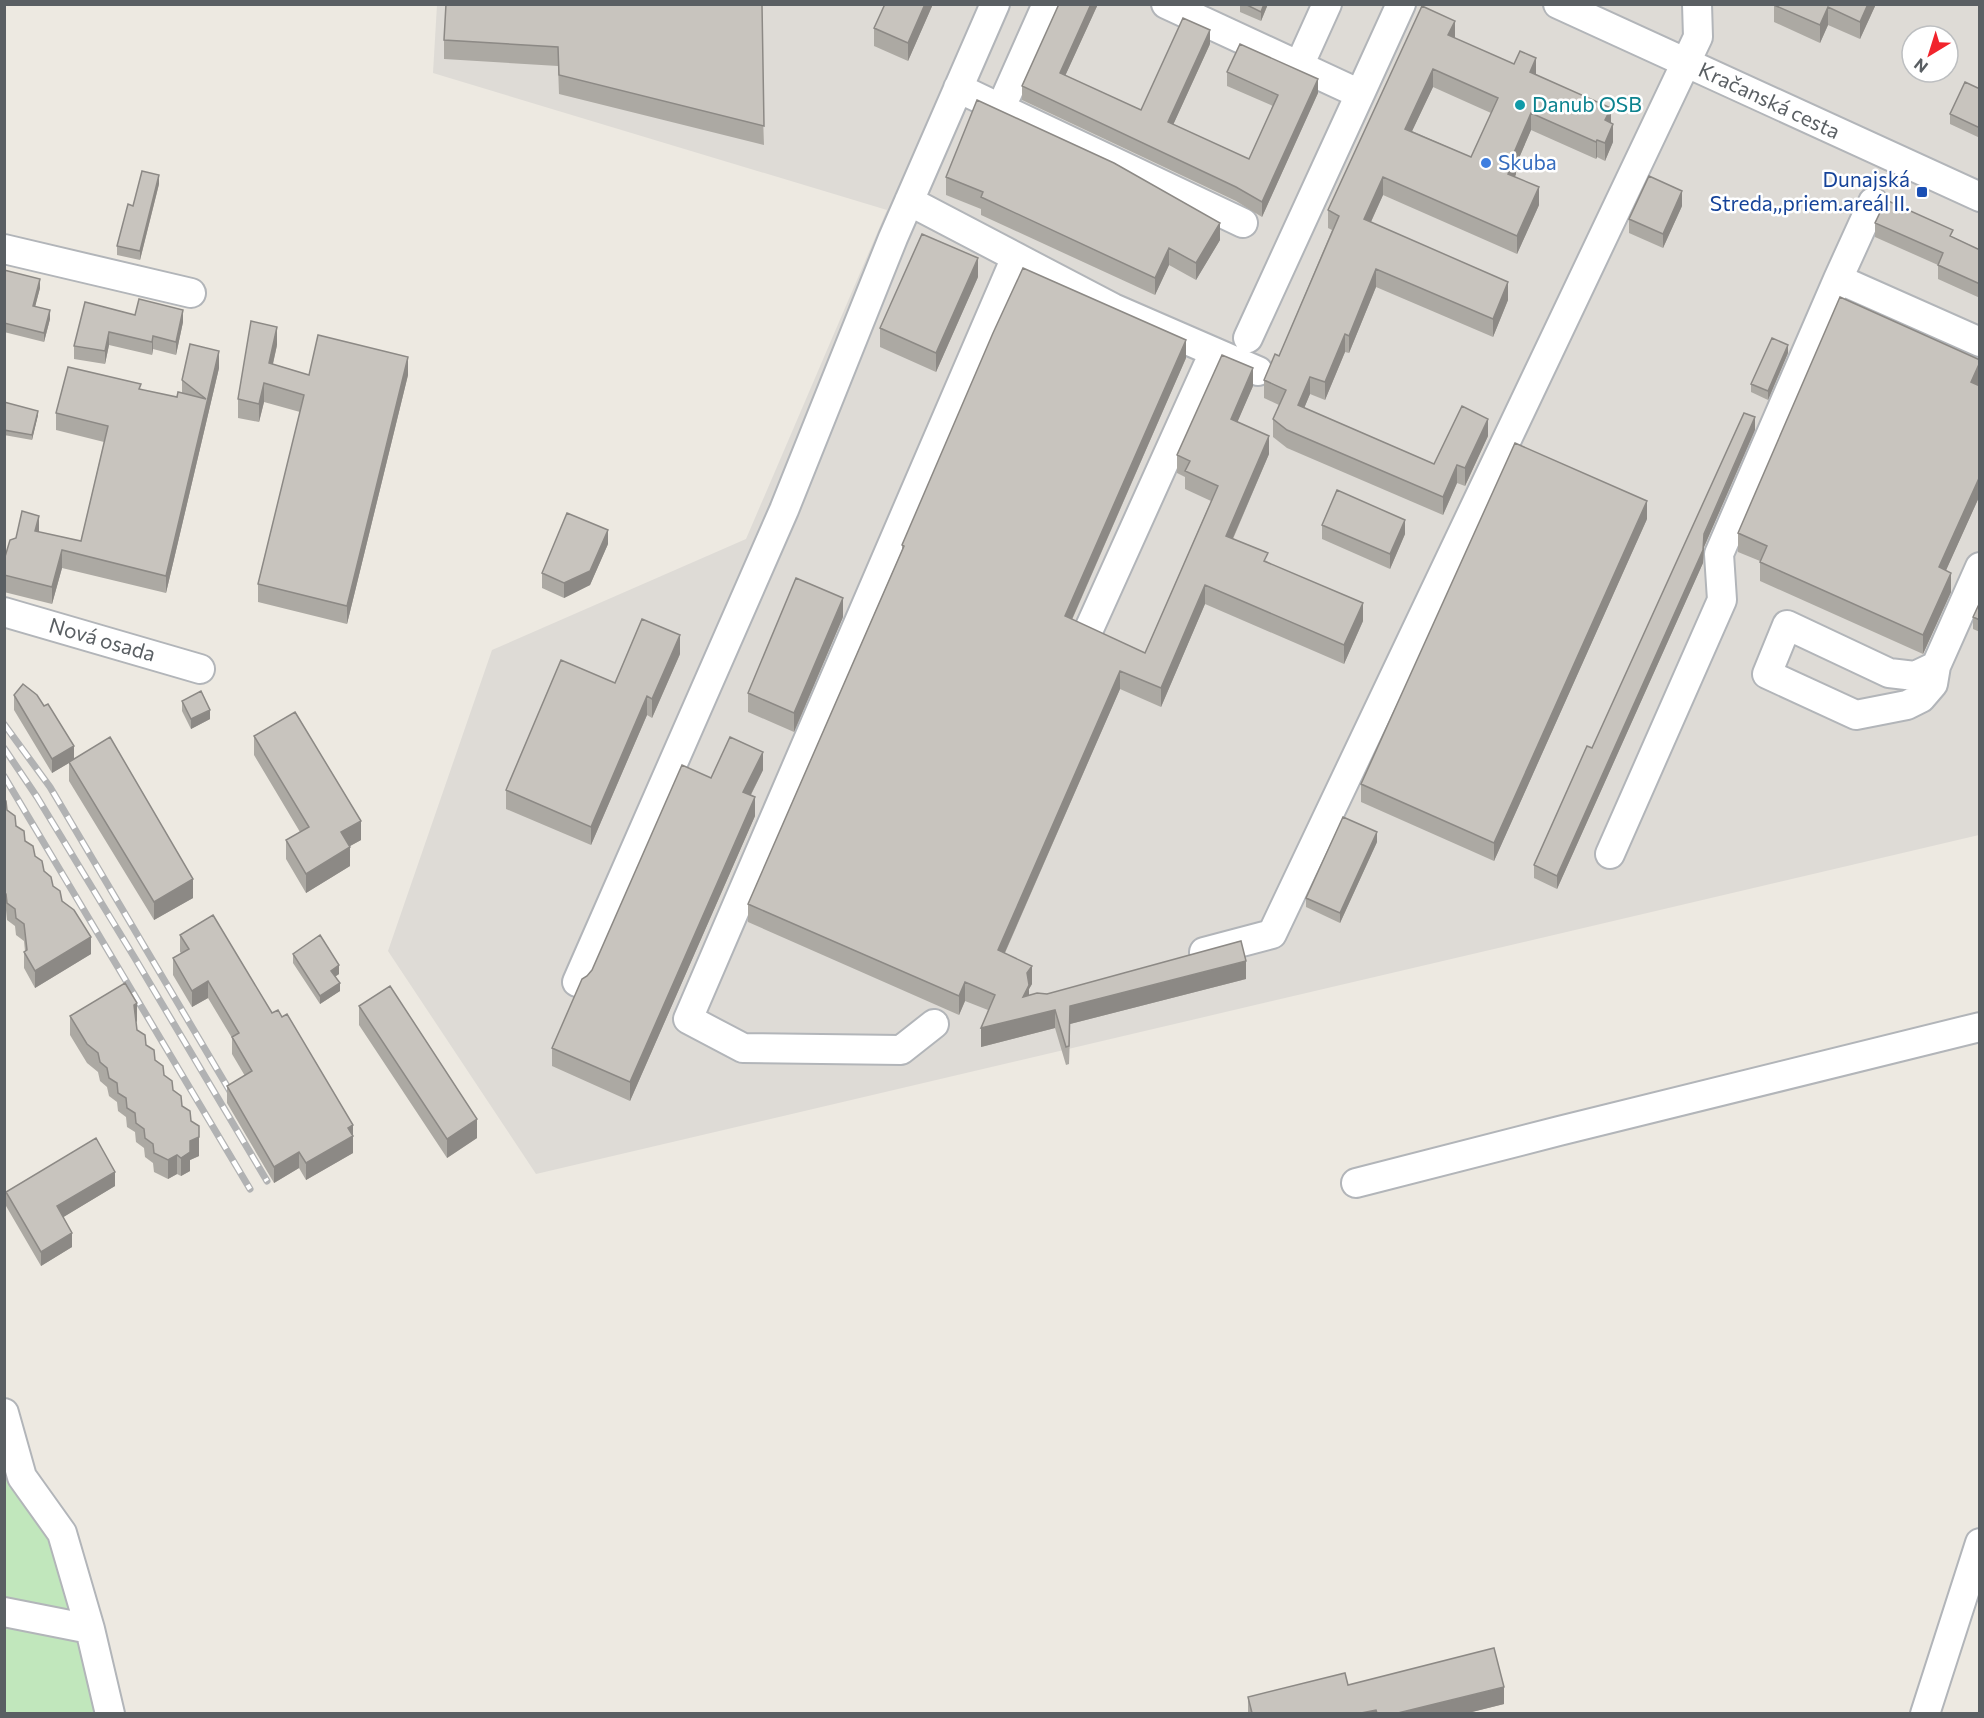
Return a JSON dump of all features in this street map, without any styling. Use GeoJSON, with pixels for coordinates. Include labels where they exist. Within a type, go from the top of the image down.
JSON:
{"type":"FeatureCollection","features":[{"type":"Feature","properties":{"kind":"street"},"geometry":{"type":"LineString","coordinates":[[577,982],[784,510],[909,201],[995,4]]}},
{"type":"Feature","properties":{"kind":"street"},"geometry":{"type":"LineString","coordinates":[[1007,94],[1047,4]]}},
{"type":"Feature","properties":{"kind":"street"},"geometry":{"type":"LineString","coordinates":[[1299,66],[1328,4]]}},
{"type":"Feature","properties":{"kind":"street"},"geometry":{"type":"LineString","coordinates":[[1248,338],[1401,4]]}},
{"type":"Feature","properties":{"kind":"street","name":"Kračanská cesta"},"geometry":{"type":"LineString","coordinates":[[1558,4],[1980,197]]}},
{"type":"Feature","properties":{"kind":"street"},"geometry":{"type":"LineString","coordinates":[[1181,959],[1272,934],[1698,37],[1697,4]]}},
{"type":"Feature","properties":{"kind":"street"},"geometry":{"type":"LineString","coordinates":[[1177,7],[1360,94]]}},
{"type":"Feature","properties":{"kind":"street"},"geometry":{"type":"LineString","coordinates":[[958,88],[1243,223]]}},
{"type":"Feature","properties":{"kind":"street"},"geometry":{"type":"LineString","coordinates":[[909,201],[1113,308],[1258,371]]}},
{"type":"Feature","properties":{"kind":"street"},"geometry":{"type":"LineString","coordinates":[[1610,854],[1722,600],[1719,554],[1873,202]]}},
{"type":"Feature","properties":{"kind":"street"},"geometry":{"type":"LineString","coordinates":[[4,249],[191,293]]}},
{"type":"Feature","properties":{"kind":"street"},"geometry":{"type":"LineString","coordinates":[[934,1024],[901,1050],[743,1048],[688,1019],[1016,257]]}},
{"type":"Feature","properties":{"kind":"street"},"geometry":{"type":"LineString","coordinates":[[1838,279],[1980,342]]}},
{"type":"Feature","properties":{"kind":"street"},"geometry":{"type":"LineString","coordinates":[[1089,629],[1214,352]]}},
{"type":"Feature","properties":{"kind":"street"},"geometry":{"type":"LineString","coordinates":[[1936,666],[1914,676],[1889,673],[1787,625],[1767,674],[1856,715],[1907,705],[1921,698],[1933,684],[1936,666],[1980,567]]}},
{"type":"Feature","properties":{"kind":"street","name":"Nová osada"},"geometry":{"type":"LineString","coordinates":[[4,612],[200,669]]}},
{"type":"Feature","properties":{"kind":"street"},"geometry":{"type":"LineString","coordinates":[[1356,1183],[1980,1027]]}},
{"type":"Feature","properties":{"kind":"street"},"geometry":{"type":"LineString","coordinates":[[4,1413],[22,1477],[63,1533],[90,1629],[110,1713]]}},
{"type":"Feature","properties":{"kind":"street"},"geometry":{"type":"LineString","coordinates":[[1925,1713],[1980,1543]]}},
{"type":"Feature","properties":{"kind":"street"},"geometry":{"type":"LineString","coordinates":[[4,1612],[90,1629]]}},
{"type":"Feature","properties":{"kind":"shaded area"},"geometry":{"type":"Polygon","coordinates":[[[437,5],[1979,5],[1979,835],[536,1174],[388,951],[492,650],[746,539],[887,210],[433,73],[437,5]]]}},
{"type":"Feature","properties":{"kind":"green space"},"geometry":{"type":"Polygon","coordinates":[[[4,1466],[75,1577],[106,1713],[5,1713],[4,1466]]]}},
{"type":"Feature","properties":{"kind":"building"},"geometry":{"type":"Polygon","coordinates":[[[446,4],[762,5],[764,126],[559,75],[558,47],[444,40],[446,4]]]}},
{"type":"Feature","properties":{"kind":"building"},"geometry":{"type":"Polygon","coordinates":[[[885,4],[925,4],[908,43],[874,28],[885,4]]]}},
{"type":"Feature","properties":{"kind":"building"},"geometry":{"type":"Polygon","coordinates":[[[1059,4],[1091,4],[1060,73],[1141,110],[1183,18],[1210,30],[1168,122],[1249,159],[1278,95],[1227,72],[1240,44],[1318,79],[1262,202],[1236,187],[1022,86],[1059,4]]]}},
{"type":"Feature","properties":{"kind":"building"},"geometry":{"type":"Polygon","coordinates":[[[1245,4],[1264,4],[1261,12],[1245,4]]]}},
{"type":"Feature","properties":{"kind":"building"},"geometry":{"type":"Polygon","coordinates":[[[1868,4],[1860,22],[1828,7],[1820,25],[1774,5],[1868,4]]]}},
{"type":"Feature","properties":{"kind":"building"},"geometry":{"type":"Polygon","coordinates":[[[1422,6],[1455,21],[1448,35],[1514,64],[1520,51],[1536,58],[1530,72],[1611,108],[1605,120],[1613,124],[1605,143],[1597,140],[1596,142],[1531,113],[1513,155],[1516,156],[1508,174],[1539,187],[1517,236],[1383,177],[1364,219],[1508,282],[1493,319],[1376,269],[1349,336],[1345,334],[1325,382],[1310,377],[1298,405],[1434,464],[1462,406],[1488,419],[1465,468],[1457,465],[1443,497],[1287,430],[1273,419],[1286,390],[1264,380],[1275,354],[1279,356],[1339,216],[1328,210],[1422,6]],[[1433,69],[1405,129],[1471,157],[1498,98],[1433,69]]]}},
{"type":"Feature","properties":{"kind":"building"},"geometry":{"type":"Polygon","coordinates":[[[1965,82],[1980,89],[1980,128],[1950,114],[1965,82]]]}},
{"type":"Feature","properties":{"kind":"building"},"geometry":{"type":"Polygon","coordinates":[[[977,100],[1114,163],[1220,223],[1196,263],[1169,248],[1155,278],[981,197],[983,192],[946,177],[977,100]]]}},
{"type":"Feature","properties":{"kind":"building"},"geometry":{"type":"Polygon","coordinates":[[[142,171],[159,175],[140,251],[117,246],[128,204],[133,206],[142,171]]]}},
{"type":"Feature","properties":{"kind":"building"},"geometry":{"type":"Polygon","coordinates":[[[1649,176],[1682,191],[1663,234],[1629,219],[1649,176]]]}},
{"type":"Feature","properties":{"kind":"building"},"geometry":{"type":"Polygon","coordinates":[[[1886,200],[1953,230],[1950,236],[1980,250],[1980,284],[1938,265],[1943,253],[1875,223],[1886,200]]]}},
{"type":"Feature","properties":{"kind":"building"},"geometry":{"type":"Polygon","coordinates":[[[922,234],[978,258],[936,353],[880,328],[922,234]]]}},
{"type":"Feature","properties":{"kind":"building"},"geometry":{"type":"Polygon","coordinates":[[[1023,268],[1186,340],[1065,616],[1145,653],[1218,486],[1185,471],[1190,461],[1177,455],[1222,355],[1253,368],[1231,419],[1269,436],[1226,536],[1268,553],[1264,561],[1363,603],[1344,645],[1205,585],[1161,688],[1120,671],[998,950],[1032,966],[1027,973],[1029,985],[1023,997],[1037,993],[1047,994],[1241,941],[1246,961],[1070,1006],[1069,1046],[1066,1047],[1055,1010],[981,1028],[995,995],[965,982],[959,996],[748,904],[1023,268]]]}},
{"type":"Feature","properties":{"kind":"building"},"geometry":{"type":"Polygon","coordinates":[[[4,270],[40,279],[33,306],[50,310],[44,333],[4,323],[4,270]]]}},
{"type":"Feature","properties":{"kind":"building"},"geometry":{"type":"Polygon","coordinates":[[[1840,297],[1980,360],[1971,382],[1980,386],[1980,476],[1939,567],[1951,573],[1923,635],[1760,562],[1767,546],[1738,533],[1840,297]]]}},
{"type":"Feature","properties":{"kind":"building"},"geometry":{"type":"Polygon","coordinates":[[[139,299],[183,310],[176,342],[153,336],[152,342],[109,332],[105,351],[74,346],[85,302],[135,315],[139,299]]]}},
{"type":"Feature","properties":{"kind":"building"},"geometry":{"type":"Polygon","coordinates":[[[251,321],[277,327],[269,363],[309,375],[318,335],[408,357],[347,606],[258,584],[304,395],[264,383],[259,404],[238,399],[251,321]]]}},
{"type":"Feature","properties":{"kind":"building"},"geometry":{"type":"Polygon","coordinates":[[[1772,338],[1788,345],[1768,391],[1751,384],[1772,338]]]}},
{"type":"Feature","properties":{"kind":"building"},"geometry":{"type":"Polygon","coordinates":[[[190,344],[219,351],[166,576],[62,550],[52,587],[4,575],[4,560],[10,540],[16,538],[22,511],[39,516],[35,531],[81,541],[108,426],[56,413],[68,367],[141,384],[139,389],[177,397],[178,392],[206,399],[182,380],[190,344]]]}},
{"type":"Feature","properties":{"kind":"building"},"geometry":{"type":"Polygon","coordinates":[[[4,402],[38,411],[32,435],[4,430],[4,402]]]}},
{"type":"Feature","properties":{"kind":"building"},"geometry":{"type":"Polygon","coordinates":[[[1744,413],[1755,417],[1704,534],[1703,550],[1557,876],[1534,865],[1587,746],[1592,748],[1744,413]]]}},
{"type":"Feature","properties":{"kind":"building"},"geometry":{"type":"Polygon","coordinates":[[[1515,443],[1647,501],[1494,843],[1361,784],[1515,443]]]}},
{"type":"Feature","properties":{"kind":"building"},"geometry":{"type":"Polygon","coordinates":[[[1337,490],[1405,520],[1390,554],[1322,525],[1337,490]]]}},
{"type":"Feature","properties":{"kind":"building"},"geometry":{"type":"Polygon","coordinates":[[[567,513],[608,530],[590,571],[564,583],[542,573],[567,513]]]}},
{"type":"Feature","properties":{"kind":"building"},"geometry":{"type":"Polygon","coordinates":[[[796,578],[843,598],[794,713],[748,693],[796,578]]]}},
{"type":"Feature","properties":{"kind":"building"},"geometry":{"type":"Polygon","coordinates":[[[1980,602],[1980,620],[1973,617],[1980,602]]]}},
{"type":"Feature","properties":{"kind":"building"},"geometry":{"type":"Polygon","coordinates":[[[642,619],[680,635],[652,699],[647,696],[591,827],[506,790],[561,660],[615,683],[642,619]]]}},
{"type":"Feature","properties":{"kind":"building"},"geometry":{"type":"Polygon","coordinates":[[[23,684],[37,695],[44,706],[48,704],[74,746],[52,759],[14,695],[23,684]]]}},
{"type":"Feature","properties":{"kind":"building"},"geometry":{"type":"Polygon","coordinates":[[[201,691],[210,710],[191,719],[182,701],[201,691]]]}},
{"type":"Feature","properties":{"kind":"building"},"geometry":{"type":"Polygon","coordinates":[[[295,712],[361,821],[341,832],[350,847],[306,874],[286,840],[309,827],[254,736],[295,712]]]}},
{"type":"Feature","properties":{"kind":"building"},"geometry":{"type":"Polygon","coordinates":[[[110,737],[193,879],[154,902],[69,762],[110,737]]]}},
{"type":"Feature","properties":{"kind":"building"},"geometry":{"type":"Polygon","coordinates":[[[730,737],[763,752],[743,792],[755,797],[630,1082],[552,1048],[582,979],[592,970],[682,765],[711,778],[730,737]]]}},
{"type":"Feature","properties":{"kind":"building"},"geometry":{"type":"Polygon","coordinates":[[[4,800],[7,810],[15,816],[16,826],[24,831],[25,841],[33,846],[35,856],[42,861],[44,871],[51,877],[53,886],[60,891],[62,901],[74,910],[91,937],[35,971],[24,952],[27,950],[24,924],[16,918],[15,909],[7,903],[4,893],[4,800]]]}},
{"type":"Feature","properties":{"kind":"building"},"geometry":{"type":"Polygon","coordinates":[[[1343,817],[1377,832],[1340,913],[1306,898],[1343,817]]]}},
{"type":"Feature","properties":{"kind":"building"},"geometry":{"type":"Polygon","coordinates":[[[213,915],[272,1013],[278,1010],[282,1017],[287,1014],[353,1125],[348,1128],[353,1136],[306,1163],[299,1152],[274,1167],[227,1086],[252,1071],[232,1037],[239,1033],[208,981],[192,991],[173,958],[189,949],[180,935],[213,915]]]}},
{"type":"Feature","properties":{"kind":"building"},"geometry":{"type":"Polygon","coordinates":[[[320,935],[339,965],[331,971],[340,983],[320,996],[293,954],[320,935]]]}},
{"type":"Feature","properties":{"kind":"building"},"geometry":{"type":"Polygon","coordinates":[[[125,983],[137,1003],[134,1005],[137,1030],[145,1035],[146,1045],[154,1050],[155,1060],[163,1066],[164,1075],[172,1081],[173,1090],[181,1096],[182,1106],[190,1111],[191,1121],[199,1126],[199,1137],[190,1141],[190,1152],[181,1158],[177,1155],[168,1160],[154,1153],[153,1144],[145,1138],[144,1129],[136,1123],[135,1113],[127,1108],[126,1098],[118,1093],[117,1083],[109,1078],[107,1068],[100,1062],[98,1053],[87,1044],[70,1016],[125,983]]]}},
{"type":"Feature","properties":{"kind":"building"},"geometry":{"type":"Polygon","coordinates":[[[390,986],[477,1119],[447,1139],[359,1006],[390,986]]]}},
{"type":"Feature","properties":{"kind":"building"},"geometry":{"type":"Polygon","coordinates":[[[96,1138],[115,1172],[57,1206],[72,1233],[41,1252],[6,1192],[96,1138]]]}},
{"type":"Feature","properties":{"kind":"building"},"geometry":{"type":"Polygon","coordinates":[[[1494,1648],[1504,1687],[1398,1713],[1377,1713],[1376,1710],[1361,1713],[1252,1713],[1248,1697],[1345,1673],[1348,1685],[1494,1648]]]}},
{"type":"Feature","properties":{"kind":"railway"},"geometry":{"type":"LineString","coordinates":[[4,724],[50,787],[234,1098]]}},
{"type":"Feature","properties":{"kind":"railway"},"geometry":{"type":"LineString","coordinates":[[4,748],[37,797],[267,1181]]}},
{"type":"Feature","properties":{"kind":"railway"},"geometry":{"type":"LineString","coordinates":[[4,776],[250,1189]]}},
{"type":"Feature","properties":{"kind":"place","name":"Danub OSB"},"geometry":{"type":"Point","coordinates":[1520,105]}},
{"type":"Feature","properties":{"kind":"place","name":"Skuba"},"geometry":{"type":"Point","coordinates":[1486,163]}},
{"type":"Feature","properties":{"kind":"place","name":"Dunajská Streda,,priem.areál II."},"geometry":{"type":"Point","coordinates":[1922,192]}}]}
